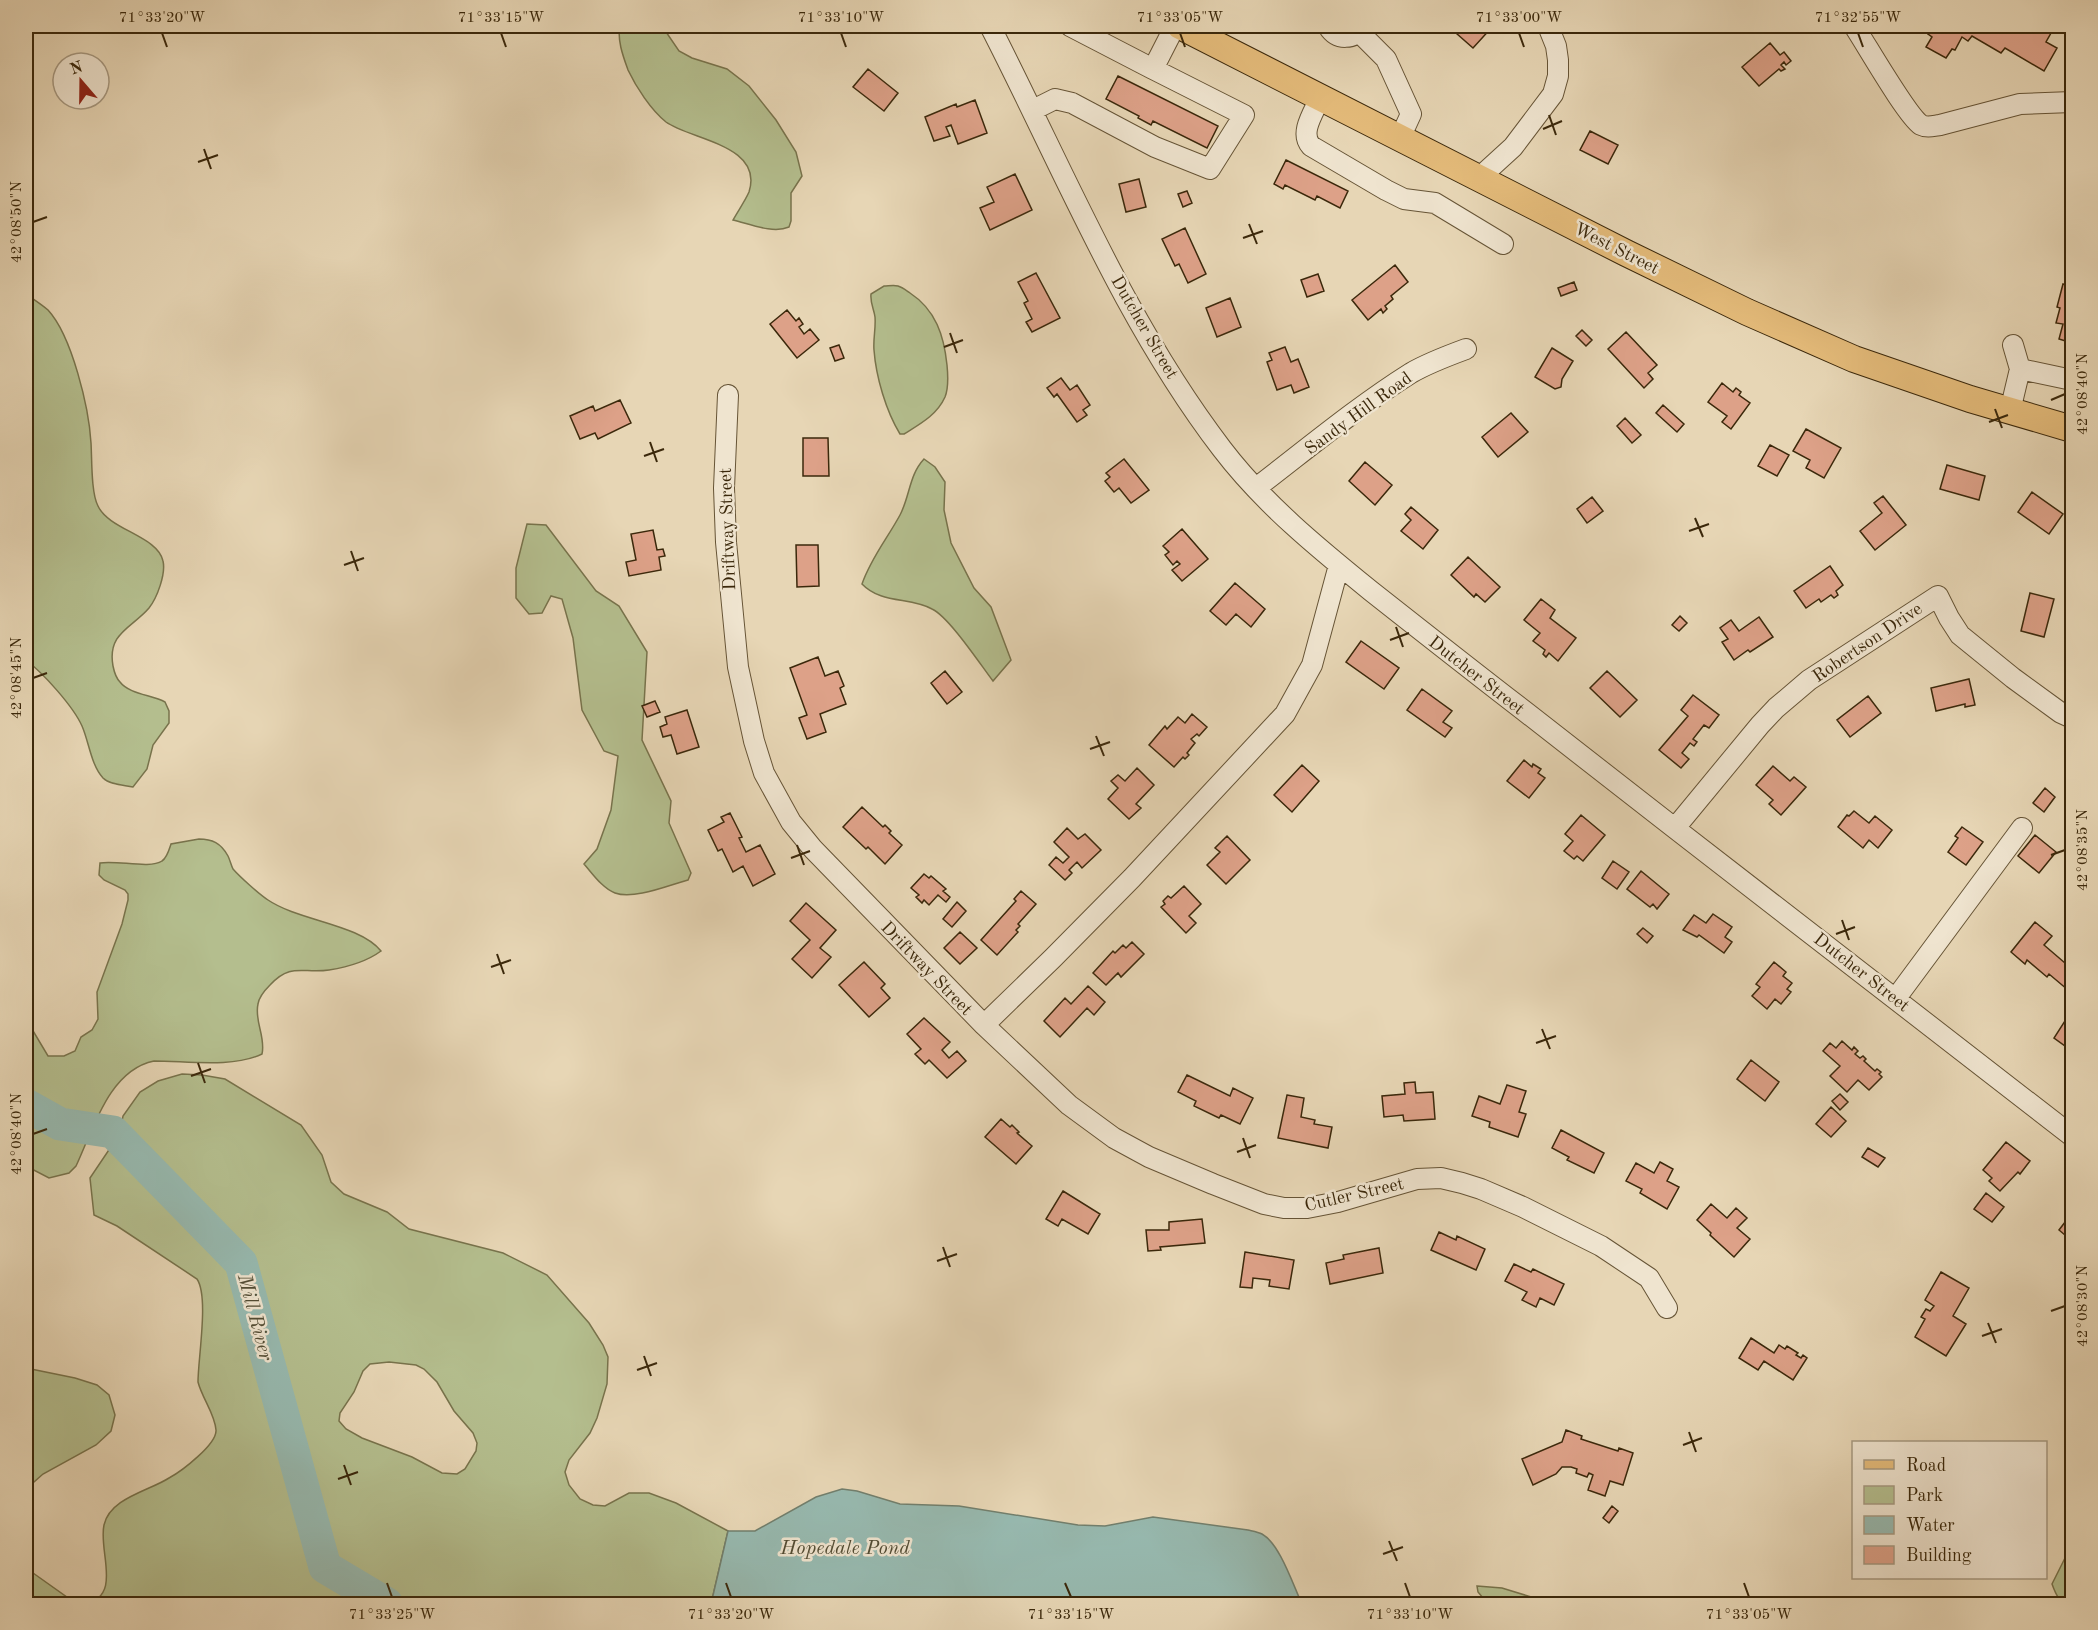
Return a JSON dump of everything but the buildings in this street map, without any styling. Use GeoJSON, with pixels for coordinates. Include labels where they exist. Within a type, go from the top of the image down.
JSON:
{"type":"FeatureCollection","features":[{"type":"Feature","properties":{"kind":"main road","name":"West Street"},"geometry":{"type":"LineString","coordinates":[[1180,26],[1637,259],[1801,336],[1854,359],[2010,411],[2073,429]]}},
{"type":"Feature","properties":{"kind":"street","name":"Dutcher Street"},"geometry":{"type":"LineString","coordinates":[[990,26],[1102,252],[1149,338],[1223,451],[1256,488],[1339,565],[2073,1136]]}},
{"type":"Feature","properties":{"kind":"street"},"geometry":{"type":"LineString","coordinates":[[1033,110],[1055,99],[1072,103],[1155,147],[1210,169],[1244,115],[1070,26]]}},
{"type":"Feature","properties":{"kind":"street"},"geometry":{"type":"LineString","coordinates":[[1153,69],[1175,26]]}},
{"type":"Feature","properties":{"kind":"street"},"geometry":{"type":"LineString","coordinates":[[1328,26],[1338,36],[1353,36],[1362,29],[1386,59],[1411,114],[1400,138]]}},
{"type":"Feature","properties":{"kind":"street"},"geometry":{"type":"LineString","coordinates":[[1479,178],[1513,147],[1553,94],[1558,76],[1558,60],[1556,46],[1548,26]]}},
{"type":"Feature","properties":{"kind":"street"},"geometry":{"type":"LineString","coordinates":[[1854,26],[1910,112],[1922,126],[1940,125],[2020,104],[2073,102]]}},
{"type":"Feature","properties":{"kind":"street"},"geometry":{"type":"LineString","coordinates":[[1320,98],[1306,132],[1307,141],[1311,146],[1404,199],[1435,203],[1503,244]]}},
{"type":"Feature","properties":{"kind":"street"},"geometry":{"type":"LineString","coordinates":[[2010,411],[2020,369],[2013,345]]}},
{"type":"Feature","properties":{"kind":"street","name":"Sandy Hill Road"},"geometry":{"type":"LineString","coordinates":[[1256,488],[1412,373],[1466,349]]}},
{"type":"Feature","properties":{"kind":"street"},"geometry":{"type":"LineString","coordinates":[[2020,369],[2073,380]]}},
{"type":"Feature","properties":{"kind":"street","name":"Driftway Street"},"geometry":{"type":"LineString","coordinates":[[728,395],[723,475],[732,614],[738,667],[754,741],[764,773],[785,813],[813,849],[984,1025],[1124,886],[1285,714],[1312,665],[1339,565]]}},
{"type":"Feature","properties":{"kind":"street","name":"Robertson Drive"},"geometry":{"type":"LineString","coordinates":[[1676,828],[1776,708],[1809,680],[1938,596],[1960,635],[2013,678],[2061,713],[2073,718]]}},
{"type":"Feature","properties":{"kind":"street"},"geometry":{"type":"LineString","coordinates":[[1896,998],[2022,828]]}},
{"type":"Feature","properties":{"kind":"street","name":"Cutler Street"},"geometry":{"type":"LineString","coordinates":[[984,1025],[1069,1105],[1114,1138],[1149,1157],[1213,1184],[1264,1204],[1284,1208],[1307,1208],[1338,1202],[1417,1179],[1441,1178],[1459,1182],[1523,1207],[1601,1246],[1649,1278],[1667,1308]]}},
{"type":"Feature","properties":{"kind":"green space"},"geometry":{"type":"Polygon","coordinates":[[[620,26],[662,26],[679,51],[692,58],[727,69],[749,86],[776,120],[796,152],[802,176],[791,193],[789,227],[769,229],[733,220],[749,192],[751,176],[746,164],[736,154],[722,146],[666,122],[655,111],[628,70],[622,54],[620,26]]]}},
{"type":"Feature","properties":{"kind":"green space"},"geometry":{"type":"Polygon","coordinates":[[[884,286],[901,287],[926,307],[937,324],[946,354],[948,381],[942,403],[922,423],[904,434],[900,434],[886,404],[875,360],[875,317],[871,294],[884,286]]]}},
{"type":"Feature","properties":{"kind":"green space"},"geometry":{"type":"Polygon","coordinates":[[[26,294],[48,310],[57,322],[72,354],[90,428],[93,485],[98,506],[112,521],[152,545],[159,552],[163,561],[162,579],[155,598],[149,608],[117,638],[112,655],[115,674],[124,686],[165,702],[169,711],[169,723],[153,745],[147,769],[133,787],[113,783],[103,778],[96,767],[78,718],[57,690],[26,660],[26,294]]]}},
{"type":"Feature","properties":{"kind":"green space"},"geometry":{"type":"Polygon","coordinates":[[[924,459],[935,467],[945,482],[944,510],[951,543],[974,588],[991,607],[1011,660],[993,681],[947,621],[939,614],[923,605],[878,595],[862,584],[900,515],[915,472],[924,459]]]}},
{"type":"Feature","properties":{"kind":"green space"},"geometry":{"type":"Polygon","coordinates":[[[527,524],[546,525],[596,591],[619,606],[647,652],[642,740],[671,801],[669,823],[691,873],[688,880],[641,893],[623,895],[606,888],[584,864],[597,849],[611,810],[618,756],[604,751],[582,710],[573,638],[562,599],[551,596],[542,613],[529,614],[516,598],[516,568],[527,524]]]}},
{"type":"Feature","properties":{"kind":"green space"},"geometry":{"type":"Polygon","coordinates":[[[199,839],[212,841],[219,845],[228,856],[233,869],[268,900],[296,913],[358,935],[381,951],[350,966],[320,971],[291,971],[277,978],[264,991],[258,1004],[262,1054],[238,1061],[210,1063],[154,1061],[138,1067],[125,1076],[104,1103],[76,1166],[69,1173],[49,1178],[26,1166],[26,1019],[48,1056],[64,1056],[75,1051],[81,1037],[92,1030],[98,1019],[97,992],[122,924],[128,900],[125,890],[104,880],[99,875],[100,863],[157,863],[168,854],[171,844],[199,839]]]}},
{"type":"Feature","properties":{"kind":"green space"},"geometry":{"type":"Polygon","coordinates":[[[182,1074],[225,1079],[301,1125],[322,1155],[331,1182],[344,1194],[387,1212],[409,1229],[503,1253],[547,1275],[589,1323],[608,1357],[607,1384],[597,1418],[590,1433],[569,1460],[565,1472],[569,1485],[580,1499],[593,1505],[605,1506],[629,1493],[649,1493],[676,1503],[728,1531],[711,1604],[85,1604],[96,1599],[103,1592],[106,1582],[104,1525],[114,1508],[131,1496],[161,1483],[182,1470],[211,1442],[216,1430],[198,1382],[203,1313],[197,1279],[117,1226],[94,1215],[90,1178],[119,1135],[123,1116],[140,1092],[158,1081],[182,1074]],[[389,1362],[370,1364],[363,1371],[354,1392],[340,1413],[339,1421],[346,1429],[362,1438],[412,1457],[442,1473],[457,1474],[465,1469],[476,1451],[477,1443],[473,1433],[454,1411],[437,1382],[424,1369],[416,1365],[389,1362]]]}},
{"type":"Feature","properties":{"kind":"green space"},"geometry":{"type":"Polygon","coordinates":[[[26,1368],[97,1385],[109,1395],[115,1415],[111,1431],[96,1445],[43,1474],[26,1489],[26,1368]]]}},
{"type":"Feature","properties":{"kind":"green space"},"geometry":{"type":"Polygon","coordinates":[[[2072,1554],[2072,1604],[2068,1604],[2059,1598],[2052,1584],[2066,1556],[2072,1554]]]}},
{"type":"Feature","properties":{"kind":"green space"},"geometry":{"type":"Polygon","coordinates":[[[26,1568],[74,1602],[82,1604],[26,1604],[26,1568]]]}},
{"type":"Feature","properties":{"kind":"green space"},"geometry":{"type":"Polygon","coordinates":[[[1477,1586],[1502,1588],[1554,1604],[1488,1604],[1478,1592],[1477,1586]]]}},
{"type":"Feature","properties":{"kind":"water","name":"Hopedale Pond"},"geometry":{"type":"Polygon","coordinates":[[[842,1489],[857,1491],[900,1504],[959,1506],[1078,1525],[1105,1526],[1153,1517],[1248,1530],[1262,1534],[1275,1546],[1302,1604],[711,1604],[728,1531],[755,1531],[816,1497],[842,1489]]]}},
{"type":"Feature","properties":{"kind":"waterway","name":"Mill River"},"geometry":{"type":"LineString","coordinates":[[26,1105],[60,1124],[113,1132],[241,1263],[325,1567],[387,1604]]}}]}
